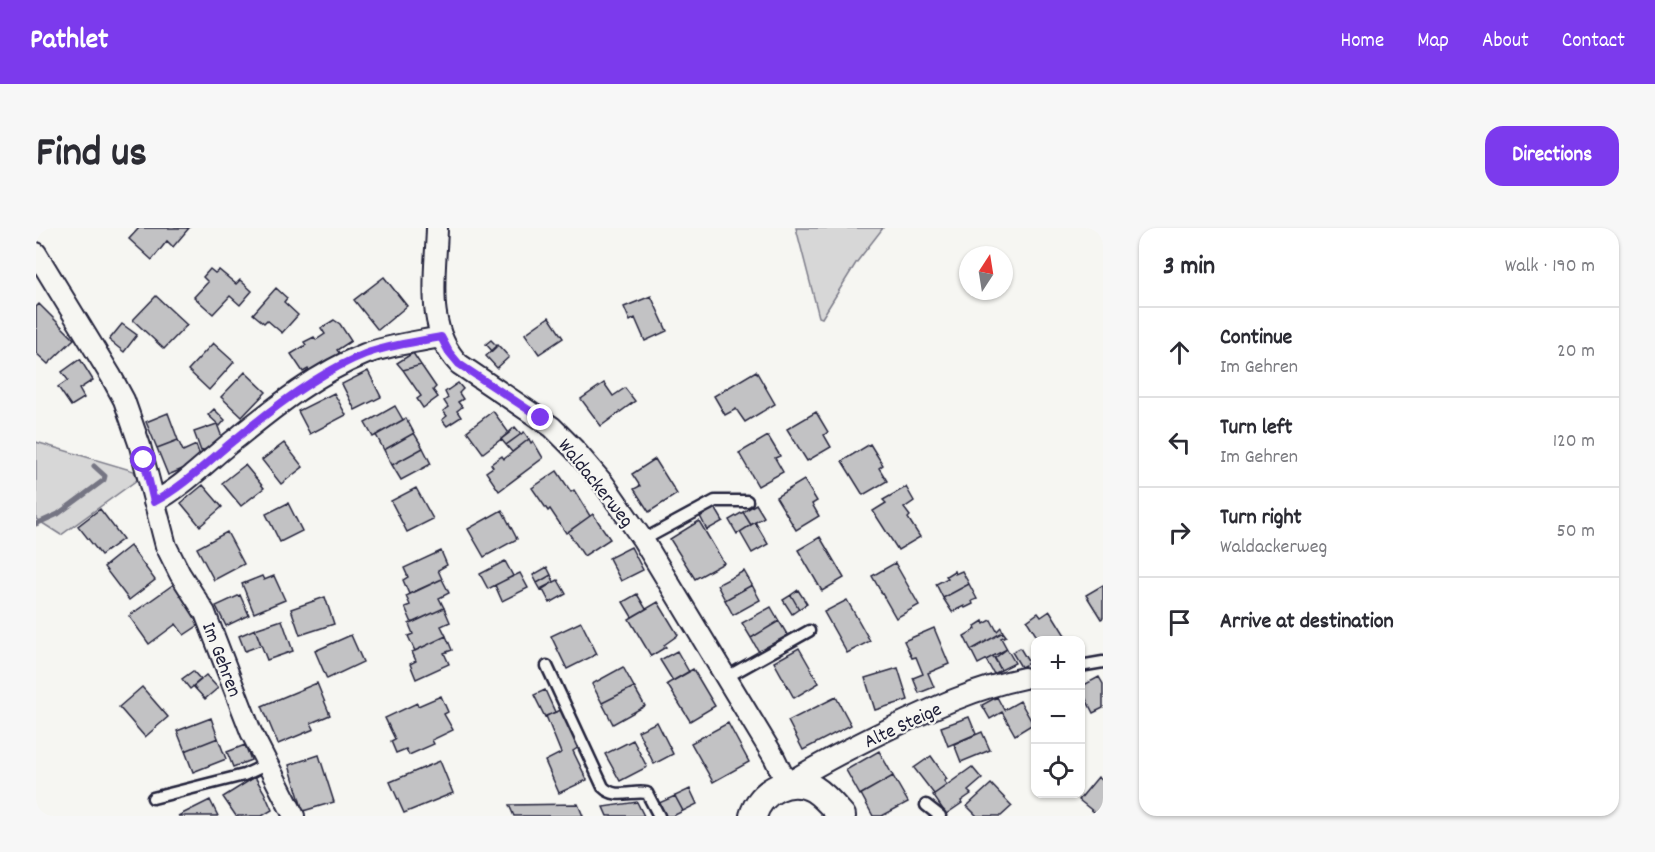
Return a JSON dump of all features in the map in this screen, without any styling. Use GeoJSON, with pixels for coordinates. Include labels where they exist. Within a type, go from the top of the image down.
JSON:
{"type":"FeatureCollection","features":[{"type":"Feature","properties":{"kind":"street","name":"Waldackerweg"},"geometry":{"type":"LineString","coordinates":[[437,228],[435,295],[441,337],[449,352],[459,364],[541,418],[574,449],[613,496],[643,540],[774,757],[787,784]]}},
{"type":"Feature","properties":{"kind":"street","name":"Im Gehren"},"geometry":{"type":"LineString","coordinates":[[36,253],[124,400],[140,446],[166,546],[180,574],[206,613],[249,725],[294,816]]}},
{"type":"Feature","properties":{"kind":"street"},"geometry":{"type":"LineString","coordinates":[[154,502],[185,481],[241,434],[329,372],[367,354],[441,337]]}},
{"type":"Feature","properties":{"kind":"street","name":"Alte Steige"},"geometry":{"type":"LineString","coordinates":[[787,784],[821,763],[932,709],[983,688],[1030,676]]}},
{"type":"Feature","properties":{"kind":"street"},"geometry":{"type":"LineString","coordinates":[[753,816],[764,796],[787,784],[801,784],[815,789],[842,816]]}},
{"type":"Feature","properties":{"kind":"lane","name":"Waldackerweg"},"geometry":{"type":"LineString","coordinates":[[643,540],[715,501],[747,501]]}},
{"type":"Feature","properties":{"kind":"lane"},"geometry":{"type":"LineString","coordinates":[[725,678],[809,631]]}},
{"type":"Feature","properties":{"kind":"lane"},"geometry":{"type":"LineString","coordinates":[[1085,665],[1103,662]]}},
{"type":"Feature","properties":{"kind":"lane"},"geometry":{"type":"LineString","coordinates":[[548,666],[603,787],[615,795],[647,793],[659,816]]}},
{"type":"Feature","properties":{"kind":"lane"},"geometry":{"type":"LineString","coordinates":[[153,798],[244,776],[268,765]]}},
{"type":"Feature","properties":{"kind":"lane"},"geometry":{"type":"LineString","coordinates":[[926,805],[940,816]]}},
{"type":"Feature","properties":{"kind":"shaded area"},"geometry":{"type":"Polygon","coordinates":[[[796,228],[883,228],[856,263],[822,318],[819,317],[796,228]]]}},
{"type":"Feature","properties":{"kind":"shaded area"},"geometry":{"type":"Polygon","coordinates":[[[36,442],[134,471],[137,480],[61,535],[36,519],[36,442]]]}},
{"type":"Feature","properties":{"kind":"building"},"geometry":{"type":"Polygon","coordinates":[[[139,228],[189,228],[173,247],[167,241],[152,260],[129,239],[139,228]]]}},
{"type":"Feature","properties":{"kind":"building"},"geometry":{"type":"Polygon","coordinates":[[[210,269],[215,273],[219,270],[236,284],[240,280],[252,291],[240,305],[230,296],[213,314],[194,297],[208,282],[203,277],[210,269]]]}},
{"type":"Feature","properties":{"kind":"building"},"geometry":{"type":"Polygon","coordinates":[[[384,277],[407,306],[378,330],[354,300],[384,277]]]}},
{"type":"Feature","properties":{"kind":"building"},"geometry":{"type":"Polygon","coordinates":[[[276,288],[287,298],[284,302],[298,315],[282,333],[267,320],[264,323],[253,314],[276,288]]]}},
{"type":"Feature","properties":{"kind":"building"},"geometry":{"type":"Polygon","coordinates":[[[156,296],[187,325],[164,349],[133,320],[156,296]]]}},
{"type":"Feature","properties":{"kind":"building"},"geometry":{"type":"Polygon","coordinates":[[[651,296],[667,331],[645,341],[635,318],[630,321],[624,307],[651,296]]]}},
{"type":"Feature","properties":{"kind":"building"},"geometry":{"type":"Polygon","coordinates":[[[39,304],[74,339],[48,364],[36,353],[36,307],[39,304]]]}},
{"type":"Feature","properties":{"kind":"building"},"geometry":{"type":"Polygon","coordinates":[[[549,317],[563,338],[539,354],[525,334],[549,317]]]}},
{"type":"Feature","properties":{"kind":"building"},"geometry":{"type":"Polygon","coordinates":[[[334,320],[340,324],[351,341],[337,350],[341,355],[311,375],[308,369],[303,372],[291,354],[306,345],[304,342],[314,337],[316,340],[325,334],[321,328],[334,320]]]}},
{"type":"Feature","properties":{"kind":"building"},"geometry":{"type":"Polygon","coordinates":[[[122,324],[137,335],[124,352],[109,340],[122,324]]]}},
{"type":"Feature","properties":{"kind":"building"},"geometry":{"type":"Polygon","coordinates":[[[491,340],[497,346],[492,351],[486,344],[491,340]]]}},
{"type":"Feature","properties":{"kind":"building"},"geometry":{"type":"Polygon","coordinates":[[[213,343],[234,362],[209,390],[188,370],[213,343]]]}},
{"type":"Feature","properties":{"kind":"building"},"geometry":{"type":"Polygon","coordinates":[[[498,345],[509,357],[497,368],[486,356],[498,345]]]}},
{"type":"Feature","properties":{"kind":"building"},"geometry":{"type":"Polygon","coordinates":[[[413,353],[421,365],[403,370],[397,363],[413,353]]]}},
{"type":"Feature","properties":{"kind":"building"},"geometry":{"type":"Polygon","coordinates":[[[80,359],[93,380],[79,389],[84,398],[71,406],[58,387],[68,380],[62,372],[80,359]]]}},
{"type":"Feature","properties":{"kind":"building"},"geometry":{"type":"Polygon","coordinates":[[[421,365],[436,387],[433,390],[438,397],[423,408],[417,399],[421,396],[403,370],[421,365]]]}},
{"type":"Feature","properties":{"kind":"building"},"geometry":{"type":"Polygon","coordinates":[[[368,371],[381,397],[355,410],[342,384],[368,371]]]}},
{"type":"Feature","properties":{"kind":"building"},"geometry":{"type":"Polygon","coordinates":[[[756,371],[775,404],[745,422],[736,409],[725,415],[714,396],[756,371]]]}},
{"type":"Feature","properties":{"kind":"building"},"geometry":{"type":"Polygon","coordinates":[[[245,372],[266,392],[242,417],[221,397],[245,372]]]}},
{"type":"Feature","properties":{"kind":"building"},"geometry":{"type":"Polygon","coordinates":[[[458,383],[463,389],[459,393],[463,399],[458,402],[462,407],[457,411],[461,417],[447,426],[442,420],[447,416],[443,411],[448,407],[444,401],[448,398],[445,392],[458,383]]]}},
{"type":"Feature","properties":{"kind":"building"},"geometry":{"type":"Polygon","coordinates":[[[604,383],[613,396],[625,388],[635,401],[601,426],[581,399],[604,383]]]}},
{"type":"Feature","properties":{"kind":"building"},"geometry":{"type":"Polygon","coordinates":[[[334,393],[346,415],[310,434],[298,411],[334,393]]]}},
{"type":"Feature","properties":{"kind":"building"},"geometry":{"type":"Polygon","coordinates":[[[395,406],[403,420],[373,437],[365,423],[395,406]]]}},
{"type":"Feature","properties":{"kind":"building"},"geometry":{"type":"Polygon","coordinates":[[[214,409],[225,420],[220,426],[208,415],[214,409]]]}},
{"type":"Feature","properties":{"kind":"building"},"geometry":{"type":"Polygon","coordinates":[[[493,411],[509,433],[483,453],[467,431],[493,411]]]}},
{"type":"Feature","properties":{"kind":"building"},"geometry":{"type":"Polygon","coordinates":[[[816,412],[828,432],[824,435],[831,447],[807,461],[787,429],[816,412]]]}},
{"type":"Feature","properties":{"kind":"building"},"geometry":{"type":"Polygon","coordinates":[[[168,413],[178,440],[157,448],[146,422],[168,413]]]}},
{"type":"Feature","properties":{"kind":"building"},"geometry":{"type":"Polygon","coordinates":[[[406,418],[414,433],[384,450],[376,435],[406,418]]]}},
{"type":"Feature","properties":{"kind":"building"},"geometry":{"type":"Polygon","coordinates":[[[217,424],[223,440],[201,451],[194,432],[217,424]]]}},
{"type":"Feature","properties":{"kind":"building"},"geometry":{"type":"Polygon","coordinates":[[[515,427],[521,434],[506,445],[501,439],[515,427]]]}},
{"type":"Feature","properties":{"kind":"building"},"geometry":{"type":"Polygon","coordinates":[[[524,432],[529,439],[512,452],[506,445],[524,432]]]}},
{"type":"Feature","properties":{"kind":"building"},"geometry":{"type":"Polygon","coordinates":[[[414,433],[423,448],[392,465],[384,450],[414,433]]]}},
{"type":"Feature","properties":{"kind":"building"},"geometry":{"type":"Polygon","coordinates":[[[768,436],[780,456],[775,458],[783,472],[758,486],[739,453],[768,436]]]}},
{"type":"Feature","properties":{"kind":"building"},"geometry":{"type":"Polygon","coordinates":[[[529,439],[531,443],[533,441],[543,458],[499,491],[486,472],[493,467],[491,464],[502,456],[504,459],[529,439]]]}},
{"type":"Feature","properties":{"kind":"building"},"geometry":{"type":"Polygon","coordinates":[[[178,440],[183,451],[196,445],[202,461],[168,475],[157,448],[178,440]]]}},
{"type":"Feature","properties":{"kind":"building"},"geometry":{"type":"Polygon","coordinates":[[[284,443],[303,467],[281,484],[262,460],[284,443]]]}},
{"type":"Feature","properties":{"kind":"building"},"geometry":{"type":"Polygon","coordinates":[[[870,444],[883,465],[879,468],[887,481],[863,495],[842,461],[870,444]]]}},
{"type":"Feature","properties":{"kind":"building"},"geometry":{"type":"Polygon","coordinates":[[[423,448],[431,464],[401,480],[392,465],[423,448]]]}},
{"type":"Feature","properties":{"kind":"building"},"geometry":{"type":"Polygon","coordinates":[[[655,459],[677,494],[649,512],[634,489],[640,486],[632,474],[655,459]]]}},
{"type":"Feature","properties":{"kind":"building"},"geometry":{"type":"Polygon","coordinates":[[[245,465],[264,488],[241,506],[222,483],[245,465]]]}},
{"type":"Feature","properties":{"kind":"building"},"geometry":{"type":"Polygon","coordinates":[[[557,471],[571,492],[574,490],[590,516],[566,533],[532,488],[557,471]]]}},
{"type":"Feature","properties":{"kind":"building"},"geometry":{"type":"Polygon","coordinates":[[[804,480],[817,501],[812,504],[819,516],[796,530],[776,497],[804,480]]]}},
{"type":"Feature","properties":{"kind":"building"},"geometry":{"type":"Polygon","coordinates":[[[203,485],[222,507],[200,526],[181,503],[203,485]]]}},
{"type":"Feature","properties":{"kind":"building"},"geometry":{"type":"Polygon","coordinates":[[[906,487],[914,501],[904,508],[920,537],[898,550],[873,511],[886,503],[883,500],[906,487]]]}},
{"type":"Feature","properties":{"kind":"building"},"geometry":{"type":"Polygon","coordinates":[[[416,488],[433,519],[407,532],[391,501],[416,488]]]}},
{"type":"Feature","properties":{"kind":"building"},"geometry":{"type":"Polygon","coordinates":[[[288,503],[302,531],[280,542],[266,514],[288,503]]]}},
{"type":"Feature","properties":{"kind":"building"},"geometry":{"type":"Polygon","coordinates":[[[756,504],[764,517],[751,525],[743,512],[756,504]]]}},
{"type":"Feature","properties":{"kind":"building"},"geometry":{"type":"Polygon","coordinates":[[[714,506],[723,521],[707,530],[699,514],[714,506]]]}},
{"type":"Feature","properties":{"kind":"building"},"geometry":{"type":"Polygon","coordinates":[[[100,509],[123,539],[101,555],[78,526],[100,509]]]}},
{"type":"Feature","properties":{"kind":"building"},"geometry":{"type":"Polygon","coordinates":[[[502,510],[517,539],[484,557],[468,529],[502,510]]]}},
{"type":"Feature","properties":{"kind":"building"},"geometry":{"type":"Polygon","coordinates":[[[743,512],[751,525],[737,534],[729,520],[743,512]]]}},
{"type":"Feature","properties":{"kind":"building"},"geometry":{"type":"Polygon","coordinates":[[[593,514],[610,539],[584,556],[568,532],[593,514]]]}},
{"type":"Feature","properties":{"kind":"building"},"geometry":{"type":"Polygon","coordinates":[[[699,521],[724,563],[695,579],[670,539],[699,521]]]}},
{"type":"Feature","properties":{"kind":"building"},"geometry":{"type":"Polygon","coordinates":[[[755,522],[768,544],[752,553],[740,532],[755,522]]]}},
{"type":"Feature","properties":{"kind":"building"},"geometry":{"type":"Polygon","coordinates":[[[227,532],[244,564],[214,580],[197,548],[227,532]]]}},
{"type":"Feature","properties":{"kind":"building"},"geometry":{"type":"Polygon","coordinates":[[[820,537],[844,578],[822,591],[798,550],[820,537]]]}},
{"type":"Feature","properties":{"kind":"building"},"geometry":{"type":"Polygon","coordinates":[[[130,546],[155,580],[129,600],[104,567],[130,546]]]}},
{"type":"Feature","properties":{"kind":"building"},"geometry":{"type":"Polygon","coordinates":[[[631,547],[643,570],[621,581],[609,558],[631,547]]]}},
{"type":"Feature","properties":{"kind":"building"},"geometry":{"type":"Polygon","coordinates":[[[441,551],[447,565],[438,570],[442,579],[409,594],[403,580],[408,577],[404,568],[441,551]]]}},
{"type":"Feature","properties":{"kind":"building"},"geometry":{"type":"Polygon","coordinates":[[[505,561],[513,576],[488,589],[480,574],[505,561]]]}},
{"type":"Feature","properties":{"kind":"building"},"geometry":{"type":"Polygon","coordinates":[[[895,563],[919,605],[896,618],[872,576],[895,563]]]}},
{"type":"Feature","properties":{"kind":"building"},"geometry":{"type":"Polygon","coordinates":[[[547,567],[551,575],[537,583],[533,575],[547,567]]]}},
{"type":"Feature","properties":{"kind":"building"},"geometry":{"type":"Polygon","coordinates":[[[744,571],[752,585],[725,600],[717,585],[744,571]]]}},
{"type":"Feature","properties":{"kind":"building"},"geometry":{"type":"Polygon","coordinates":[[[954,571],[955,574],[962,571],[969,584],[943,598],[936,584],[948,578],[946,576],[954,571]]]}},
{"type":"Feature","properties":{"kind":"building"},"geometry":{"type":"Polygon","coordinates":[[[520,573],[528,588],[502,601],[495,585],[520,573]]]}},
{"type":"Feature","properties":{"kind":"building"},"geometry":{"type":"Polygon","coordinates":[[[551,575],[554,582],[541,590],[537,583],[551,575]]]}},
{"type":"Feature","properties":{"kind":"building"},"geometry":{"type":"Polygon","coordinates":[[[262,576],[264,580],[274,576],[285,600],[254,613],[242,584],[262,576]]]}},
{"type":"Feature","properties":{"kind":"building"},"geometry":{"type":"Polygon","coordinates":[[[442,579],[449,593],[439,598],[444,608],[412,623],[405,607],[410,605],[406,596],[442,579]]]}},
{"type":"Feature","properties":{"kind":"building"},"geometry":{"type":"Polygon","coordinates":[[[558,580],[566,594],[550,603],[542,588],[558,580]]]}},
{"type":"Feature","properties":{"kind":"building"},"geometry":{"type":"Polygon","coordinates":[[[174,584],[202,623],[184,635],[176,624],[149,644],[129,616],[174,584]]]}},
{"type":"Feature","properties":{"kind":"building"},"geometry":{"type":"Polygon","coordinates":[[[969,584],[977,599],[972,601],[973,604],[952,612],[943,598],[969,584]]]}},
{"type":"Feature","properties":{"kind":"building"},"geometry":{"type":"Polygon","coordinates":[[[752,585],[760,600],[733,615],[725,600],[752,585]]]}},
{"type":"Feature","properties":{"kind":"building"},"geometry":{"type":"Polygon","coordinates":[[[1103,585],[1103,618],[1101,619],[1086,595],[1103,585]]]}},
{"type":"Feature","properties":{"kind":"building"},"geometry":{"type":"Polygon","coordinates":[[[798,590],[807,604],[799,609],[791,595],[798,590]]]}},
{"type":"Feature","properties":{"kind":"building"},"geometry":{"type":"Polygon","coordinates":[[[637,594],[646,609],[632,617],[623,602],[637,594]]]}},
{"type":"Feature","properties":{"kind":"building"},"geometry":{"type":"Polygon","coordinates":[[[240,595],[249,615],[226,626],[216,606],[240,595]]]}},
{"type":"Feature","properties":{"kind":"building"},"geometry":{"type":"Polygon","coordinates":[[[791,595],[799,609],[792,614],[783,600],[791,595]]]}},
{"type":"Feature","properties":{"kind":"building"},"geometry":{"type":"Polygon","coordinates":[[[325,597],[334,624],[300,635],[291,609],[325,597]]]}},
{"type":"Feature","properties":{"kind":"building"},"geometry":{"type":"Polygon","coordinates":[[[847,600],[870,641],[847,653],[824,612],[847,600]]]}},
{"type":"Feature","properties":{"kind":"building"},"geometry":{"type":"Polygon","coordinates":[[[658,602],[678,635],[664,645],[666,647],[651,656],[629,619],[658,602]]]}},
{"type":"Feature","properties":{"kind":"building"},"geometry":{"type":"Polygon","coordinates":[[[771,607],[779,621],[751,638],[742,623],[771,607]]]}},
{"type":"Feature","properties":{"kind":"building"},"geometry":{"type":"Polygon","coordinates":[[[444,608],[450,622],[441,626],[446,636],[415,651],[408,636],[413,634],[409,624],[444,608]]]}},
{"type":"Feature","properties":{"kind":"building"},"geometry":{"type":"Polygon","coordinates":[[[1050,611],[1066,636],[1036,636],[1027,621],[1038,613],[1041,617],[1050,611]]]}},
{"type":"Feature","properties":{"kind":"building"},"geometry":{"type":"Polygon","coordinates":[[[282,620],[293,651],[267,660],[255,629],[282,620]]]}},
{"type":"Feature","properties":{"kind":"building"},"geometry":{"type":"Polygon","coordinates":[[[991,620],[997,631],[1001,627],[1003,632],[971,650],[964,636],[976,629],[975,626],[983,621],[984,624],[991,620]]]}},
{"type":"Feature","properties":{"kind":"building"},"geometry":{"type":"Polygon","coordinates":[[[779,621],[788,636],[759,652],[751,638],[779,621]]]}},
{"type":"Feature","properties":{"kind":"building"},"geometry":{"type":"Polygon","coordinates":[[[581,622],[597,654],[567,669],[551,636],[581,622]]]}},
{"type":"Feature","properties":{"kind":"building"},"geometry":{"type":"Polygon","coordinates":[[[934,628],[949,664],[928,673],[934,687],[919,693],[913,678],[923,674],[916,657],[912,658],[904,641],[934,628]]]}},
{"type":"Feature","properties":{"kind":"building"},"geometry":{"type":"Polygon","coordinates":[[[255,629],[261,645],[245,651],[239,636],[255,629]]]}},
{"type":"Feature","properties":{"kind":"building"},"geometry":{"type":"Polygon","coordinates":[[[1003,632],[1006,636],[1001,638],[1007,649],[978,664],[971,650],[1003,632]]]}},
{"type":"Feature","properties":{"kind":"building"},"geometry":{"type":"Polygon","coordinates":[[[351,635],[363,662],[327,679],[315,651],[351,635]]]}},
{"type":"Feature","properties":{"kind":"building"},"geometry":{"type":"Polygon","coordinates":[[[446,636],[452,650],[444,653],[449,664],[416,679],[410,664],[416,661],[412,652],[446,636]]]}},
{"type":"Feature","properties":{"kind":"building"},"geometry":{"type":"Polygon","coordinates":[[[799,648],[819,683],[794,698],[774,662],[799,648]]]}},
{"type":"Feature","properties":{"kind":"building"},"geometry":{"type":"Polygon","coordinates":[[[1020,648],[1029,663],[1021,667],[1012,652],[1020,648]]]}},
{"type":"Feature","properties":{"kind":"building"},"geometry":{"type":"Polygon","coordinates":[[[1007,649],[1015,663],[1001,670],[995,658],[1007,649]]]}},
{"type":"Feature","properties":{"kind":"building"},"geometry":{"type":"Polygon","coordinates":[[[677,651],[689,672],[673,681],[660,660],[677,651]]]}},
{"type":"Feature","properties":{"kind":"building"},"geometry":{"type":"Polygon","coordinates":[[[993,656],[1001,670],[994,674],[986,660],[993,656]]]}},
{"type":"Feature","properties":{"kind":"building"},"geometry":{"type":"Polygon","coordinates":[[[623,667],[634,687],[602,703],[592,684],[623,667]]]}},
{"type":"Feature","properties":{"kind":"building"},"geometry":{"type":"Polygon","coordinates":[[[898,668],[908,700],[875,710],[865,678],[898,668]]]}},
{"type":"Feature","properties":{"kind":"building"},"geometry":{"type":"Polygon","coordinates":[[[693,669],[715,706],[690,721],[667,684],[693,669]]]}},
{"type":"Feature","properties":{"kind":"building"},"geometry":{"type":"Polygon","coordinates":[[[193,671],[201,680],[190,689],[182,679],[193,671]]]}},
{"type":"Feature","properties":{"kind":"building"},"geometry":{"type":"Polygon","coordinates":[[[206,675],[218,688],[205,699],[193,686],[206,675]]]}},
{"type":"Feature","properties":{"kind":"building"},"geometry":{"type":"Polygon","coordinates":[[[1099,677],[1103,684],[1103,708],[1093,713],[1085,697],[1085,684],[1099,677]]]}},
{"type":"Feature","properties":{"kind":"building"},"geometry":{"type":"Polygon","coordinates":[[[317,683],[330,715],[311,723],[314,729],[278,744],[262,706],[317,683]]]}},
{"type":"Feature","properties":{"kind":"building"},"geometry":{"type":"Polygon","coordinates":[[[142,687],[168,717],[145,737],[119,707],[142,687]]]}},
{"type":"Feature","properties":{"kind":"building"},"geometry":{"type":"Polygon","coordinates":[[[634,687],[645,706],[613,724],[602,703],[634,687]]]}},
{"type":"Feature","properties":{"kind":"building"},"geometry":{"type":"Polygon","coordinates":[[[545,690],[555,712],[545,717],[534,695],[545,690]]]}},
{"type":"Feature","properties":{"kind":"building"},"geometry":{"type":"Polygon","coordinates":[[[441,696],[448,712],[444,714],[453,730],[432,740],[434,744],[409,755],[406,749],[396,753],[391,741],[395,739],[385,718],[417,703],[418,706],[441,696]]]}},
{"type":"Feature","properties":{"kind":"building"},"geometry":{"type":"Polygon","coordinates":[[[836,697],[851,725],[803,750],[788,721],[836,697]]]}},
{"type":"Feature","properties":{"kind":"building"},"geometry":{"type":"Polygon","coordinates":[[[997,697],[1004,710],[1020,701],[1031,720],[1031,725],[1015,735],[1002,712],[990,719],[982,705],[997,697]]]}},
{"type":"Feature","properties":{"kind":"building"},"geometry":{"type":"Polygon","coordinates":[[[561,710],[579,747],[573,751],[587,780],[559,793],[545,761],[561,753],[546,716],[561,710]]]}},
{"type":"Feature","properties":{"kind":"building"},"geometry":{"type":"Polygon","coordinates":[[[969,717],[976,734],[948,746],[941,727],[969,717]]]}},
{"type":"Feature","properties":{"kind":"building"},"geometry":{"type":"Polygon","coordinates":[[[211,718],[218,738],[185,751],[177,731],[211,718]]]}},
{"type":"Feature","properties":{"kind":"building"},"geometry":{"type":"Polygon","coordinates":[[[657,722],[673,754],[654,764],[638,731],[657,722]]]}},
{"type":"Feature","properties":{"kind":"building"},"geometry":{"type":"Polygon","coordinates":[[[728,723],[749,762],[713,782],[691,743],[728,723]]]}},
{"type":"Feature","properties":{"kind":"building"},"geometry":{"type":"Polygon","coordinates":[[[982,732],[990,750],[961,762],[954,744],[982,732]]]}},
{"type":"Feature","properties":{"kind":"building"},"geometry":{"type":"Polygon","coordinates":[[[218,738],[226,759],[193,772],[185,751],[218,738]]]}},
{"type":"Feature","properties":{"kind":"building"},"geometry":{"type":"Polygon","coordinates":[[[633,740],[647,767],[620,781],[605,754],[633,740]]]}},
{"type":"Feature","properties":{"kind":"building"},"geometry":{"type":"Polygon","coordinates":[[[245,745],[251,760],[233,767],[227,752],[245,745]]]}},
{"type":"Feature","properties":{"kind":"building"},"geometry":{"type":"Polygon","coordinates":[[[879,751],[893,776],[860,795],[846,770],[879,751]]]}},
{"type":"Feature","properties":{"kind":"building"},"geometry":{"type":"Polygon","coordinates":[[[319,755],[334,802],[303,811],[289,765],[319,755]]]}},
{"type":"Feature","properties":{"kind":"building"},"geometry":{"type":"Polygon","coordinates":[[[931,756],[947,779],[944,781],[947,785],[934,794],[914,768],[931,756]]]}},
{"type":"Feature","properties":{"kind":"building"},"geometry":{"type":"Polygon","coordinates":[[[440,761],[453,793],[404,813],[390,782],[440,761]]]}},
{"type":"Feature","properties":{"kind":"building"},"geometry":{"type":"Polygon","coordinates":[[[972,767],[982,779],[968,791],[971,794],[961,801],[962,803],[946,814],[933,795],[972,767]]]}},
{"type":"Feature","properties":{"kind":"building"},"geometry":{"type":"Polygon","coordinates":[[[893,776],[908,802],[882,816],[873,816],[861,794],[893,776]]]}},
{"type":"Feature","properties":{"kind":"building"},"geometry":{"type":"Polygon","coordinates":[[[255,777],[272,810],[262,816],[236,816],[223,797],[255,777]]]}},
{"type":"Feature","properties":{"kind":"building"},"geometry":{"type":"Polygon","coordinates":[[[1098,777],[1103,781],[1103,816],[1099,816],[1079,800],[1085,798],[1085,793],[1098,777]]]}},
{"type":"Feature","properties":{"kind":"building"},"geometry":{"type":"Polygon","coordinates":[[[991,784],[1012,806],[1001,816],[977,816],[967,806],[991,784]]]}},
{"type":"Feature","properties":{"kind":"building"},"geometry":{"type":"Polygon","coordinates":[[[690,789],[697,804],[683,811],[675,796],[690,789]]]}},
{"type":"Feature","properties":{"kind":"building"},"geometry":{"type":"Polygon","coordinates":[[[675,796],[683,811],[673,816],[666,816],[659,803],[675,796]]]}},
{"type":"Feature","properties":{"kind":"building"},"geometry":{"type":"Polygon","coordinates":[[[210,800],[218,816],[178,816],[210,800]]]}},
{"type":"Feature","properties":{"kind":"building"},"geometry":{"type":"Polygon","coordinates":[[[637,802],[644,816],[607,816],[603,807],[637,802]]]}},
{"type":"Feature","properties":{"kind":"building"},"geometry":{"type":"Polygon","coordinates":[[[578,804],[583,816],[514,816],[509,805],[578,804]]]}},
{"type":"Feature","properties":{"kind":"waterway"},"geometry":{"type":"LineString","coordinates":[[36,524],[58,514],[104,480],[105,476],[94,466]]}},
{"type":"Feature","properties":{"kind":"route"},"geometry":{"type":"LineString","coordinates":[[144,460],[154,502],[170,493],[241,434],[329,372],[367,354],[441,337],[459,364],[541,418]]}}]}
